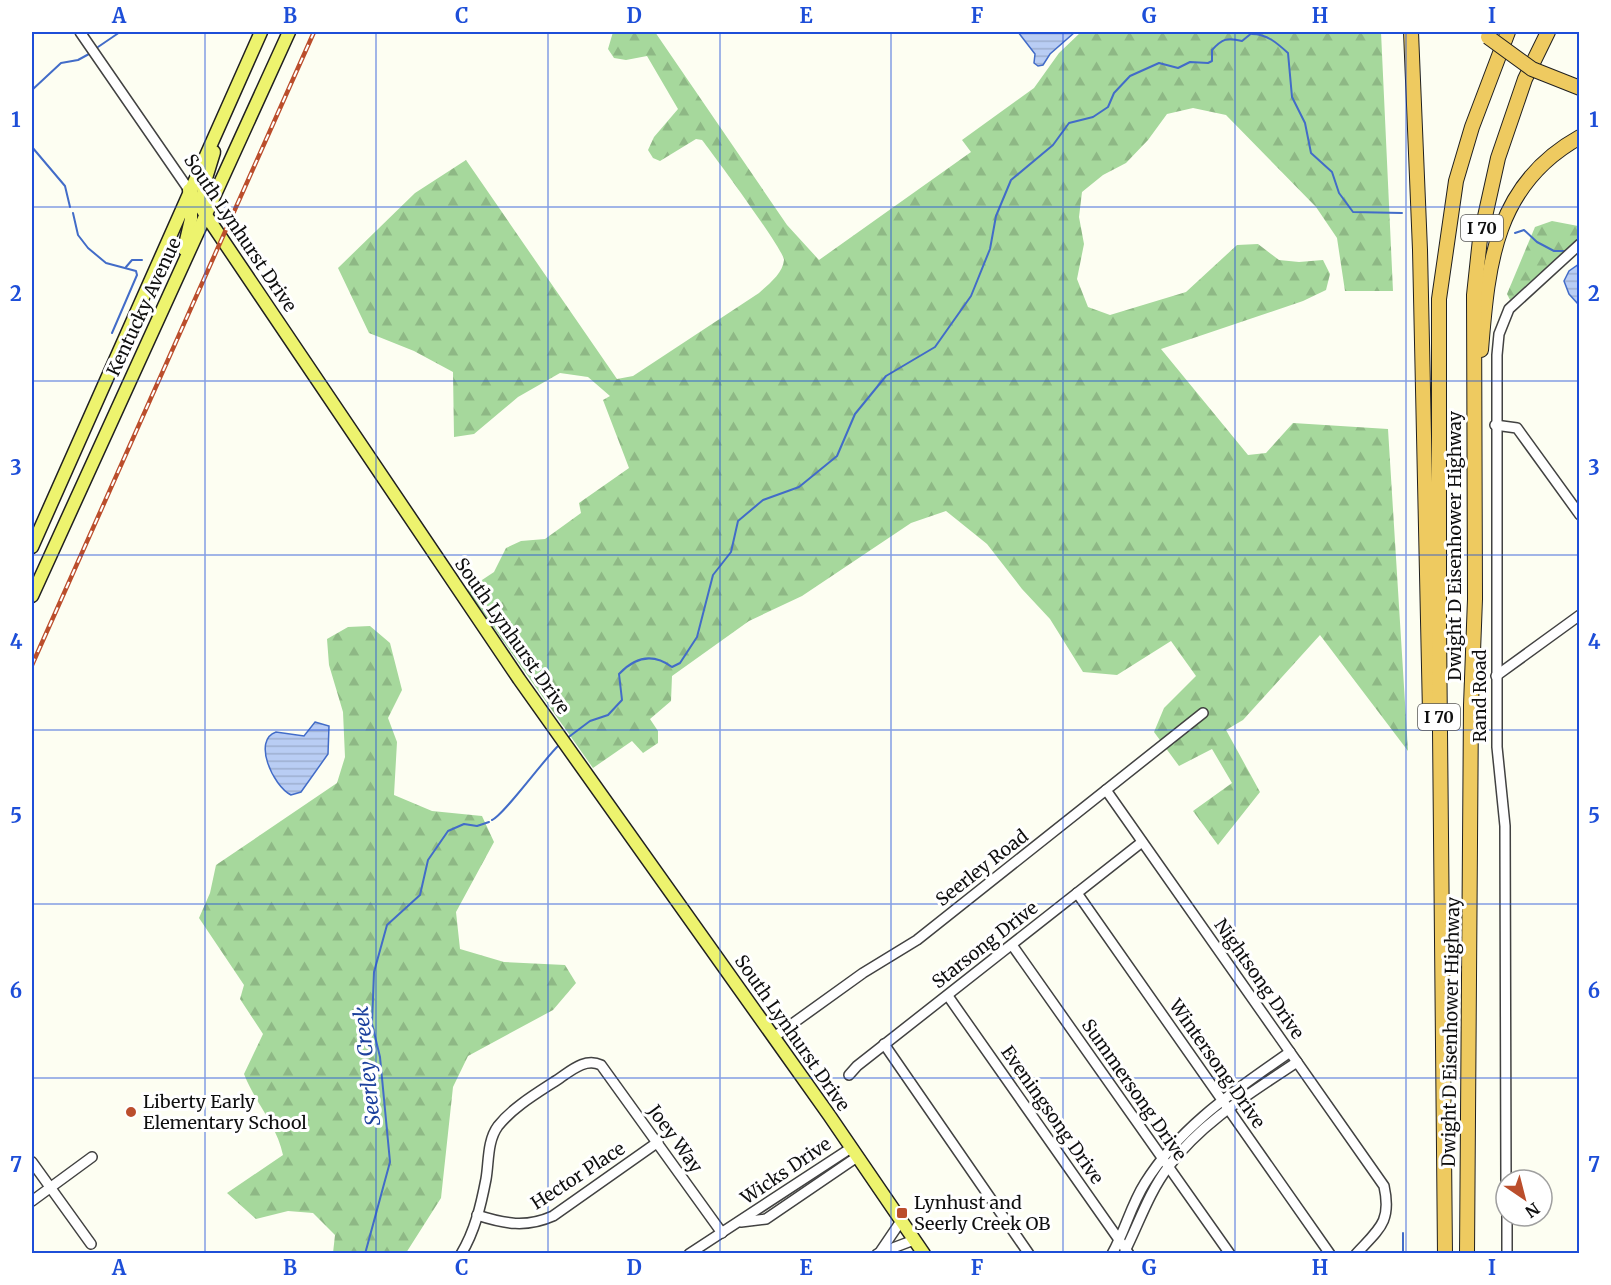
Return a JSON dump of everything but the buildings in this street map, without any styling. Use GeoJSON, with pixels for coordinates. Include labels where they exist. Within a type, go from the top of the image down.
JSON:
{"type":"FeatureCollection","features":[{"type":"Feature","properties":{"kind":"highway"},"geometry":{"type":"LineString","coordinates":[[1411,32],[1420,250],[1430,718],[1440,857]]}},
{"type":"Feature","properties":{"kind":"highway","name":"Dwight D Eisenhower Highway"},"geometry":{"type":"LineString","coordinates":[[1445,1254],[1440,857],[1439,299],[1448,222],[1456,181],[1480,103],[1508,32]]}},
{"type":"Feature","properties":{"kind":"highway","name":"Dwight D Eisenhower Highway"},"geometry":{"type":"LineString","coordinates":[[1467,1254],[1474,434],[1473,303],[1485,212],[1506,131],[1525,79],[1548,32]]}},
{"type":"Feature","properties":{"kind":"highway"},"geometry":{"type":"LineString","coordinates":[[1484,34],[1533,69],[1580,88]]}},
{"type":"Feature","properties":{"kind":"highway"},"geometry":{"type":"LineString","coordinates":[[1474,434],[1485,299],[1497,236],[1514,201],[1533,174],[1558,151],[1580,137]]}},
{"type":"Feature","properties":{"kind":"main road","name":"Kentucky Avenue"},"geometry":{"type":"LineString","coordinates":[[32,547],[261,32]]}},
{"type":"Feature","properties":{"kind":"main road","name":"Kentucky Avenue"},"geometry":{"type":"LineString","coordinates":[[32,596],[289,32]]}},
{"type":"Feature","properties":{"kind":"main road"},"geometry":{"type":"LineString","coordinates":[[206,215],[202,195],[215,147],[213,137]]}},
{"type":"Feature","properties":{"kind":"main road","name":"South Lynhurst Drive"},"geometry":{"type":"LineString","coordinates":[[189,190],[558,734],[774,1037],[924,1254]]}},
{"type":"Feature","properties":{"kind":"main road"},"geometry":{"type":"LineString","coordinates":[[184,262],[184,245],[192,213],[189,190]]}},
{"type":"Feature","properties":{"kind":"street","name":"South Lynhurst Drive"},"geometry":{"type":"LineString","coordinates":[[80,32],[189,190]]}},
{"type":"Feature","properties":{"kind":"street","name":"Rand Road"},"geometry":{"type":"LineString","coordinates":[[1506,1168],[1504,826],[1498,768],[1496,676],[1495,425],[1499,334],[1509,309],[1580,244]]}},
{"type":"Feature","properties":{"kind":"street"},"geometry":{"type":"LineString","coordinates":[[1495,425],[1517,428],[1580,516]]}},
{"type":"Feature","properties":{"kind":"street"},"geometry":{"type":"LineString","coordinates":[[1496,676],[1580,615]]}},
{"type":"Feature","properties":{"kind":"street","name":"Seerley Road"},"geometry":{"type":"LineString","coordinates":[[774,1037],[863,973],[917,940],[1203,713]]}},
{"type":"Feature","properties":{"kind":"street","name":"Nightsong Drive"},"geometry":{"type":"LineString","coordinates":[[1106,790],[1384,1186],[1388,1208],[1386,1219],[1356,1254]]}},
{"type":"Feature","properties":{"kind":"street","name":"Starsong Drive"},"geometry":{"type":"LineString","coordinates":[[849,1075],[884,1044],[1142,842]]}},
{"type":"Feature","properties":{"kind":"street","name":"Wintersong Drive"},"geometry":{"type":"LineString","coordinates":[[1077,893],[1330,1254]]}},
{"type":"Feature","properties":{"kind":"street","name":"Summersong Drive"},"geometry":{"type":"LineString","coordinates":[[1012,945],[1230,1254]]}},
{"type":"Feature","properties":{"kind":"street","name":"Eveningsong Drive"},"geometry":{"type":"LineString","coordinates":[[948,996],[1126,1252]]}},
{"type":"Feature","properties":{"kind":"street"},"geometry":{"type":"LineString","coordinates":[[884,1044],[1029,1254]]}},
{"type":"Feature","properties":{"kind":"street"},"geometry":{"type":"LineString","coordinates":[[1112,1254],[1144,1184],[1177,1140],[1222,1100],[1290,1052]]}},
{"type":"Feature","properties":{"kind":"street","name":"Joey Way"},"geometry":{"type":"LineString","coordinates":[[477,1215],[491,1139],[498,1127],[512,1112],[567,1073],[584,1063],[595,1062],[602,1065],[722,1233]]}},
{"type":"Feature","properties":{"kind":"street"},"geometry":{"type":"LineString","coordinates":[[1126,1252],[1148,1200],[1168,1167],[1191,1140],[1228,1109],[1297,1062]]}},
{"type":"Feature","properties":{"kind":"street","name":"Hector Place"},"geometry":{"type":"LineString","coordinates":[[477,1215],[501,1223],[536,1224],[553,1216],[658,1142]]}},
{"type":"Feature","properties":{"kind":"street","name":"Wicks Drive"},"geometry":{"type":"LineString","coordinates":[[689,1254],[739,1222],[766,1219],[854,1153]]}},
{"type":"Feature","properties":{"kind":"street"},"geometry":{"type":"LineString","coordinates":[[32,1201],[92,1157]]}},
{"type":"Feature","properties":{"kind":"street"},"geometry":{"type":"LineString","coordinates":[[32,1162],[91,1244]]}},
{"type":"Feature","properties":{"kind":"street"},"geometry":{"type":"LineString","coordinates":[[461,1254],[473,1230],[477,1215]]}},
{"type":"Feature","properties":{"kind":"street"},"geometry":{"type":"LineString","coordinates":[[879,1253],[901,1221]]}},
{"type":"Feature","properties":{"kind":"street"},"geometry":{"type":"LineString","coordinates":[[1506,1228],[1507,1254]]}},
{"type":"Feature","properties":{"kind":"street"},"geometry":{"type":"LineString","coordinates":[[879,1253],[914,1240]]}},
{"type":"Feature","properties":{"kind":"green space"},"geometry":{"type":"Polygon","coordinates":[[[613,32],[655,32],[787,225],[819,260],[971,152],[962,140],[1034,88],[1059,53],[1081,32],[1381,32],[1393,291],[1345,291],[1337,238],[1316,207],[1226,115],[1193,108],[1167,114],[1148,140],[1126,163],[1103,175],[1082,192],[1079,217],[1084,244],[1077,279],[1088,307],[1110,315],[1186,292],[1237,245],[1258,244],[1279,260],[1299,262],[1323,260],[1330,274],[1326,290],[1303,301],[1161,349],[1248,455],[1266,453],[1293,423],[1388,429],[1408,751],[1320,635],[1243,720],[1226,730],[1260,792],[1218,845],[1193,811],[1232,783],[1212,749],[1179,766],[1154,732],[1164,708],[1196,676],[1171,641],[1117,675],[1083,672],[1050,619],[1022,589],[987,544],[946,511],[911,523],[802,596],[749,621],[672,676],[671,701],[650,719],[658,731],[658,743],[643,753],[632,741],[593,768],[467,590],[494,572],[506,548],[521,541],[545,539],[581,513],[579,503],[629,468],[603,400],[610,396],[588,377],[560,373],[518,397],[474,434],[454,437],[453,372],[414,351],[369,333],[338,268],[415,193],[466,160],[617,379],[633,376],[759,293],[781,269],[784,260],[781,253],[748,202],[702,140],[696,139],[660,161],[653,158],[648,150],[654,137],[678,109],[647,56],[626,60],[614,58],[608,49],[613,32]]]}},
{"type":"Feature","properties":{"kind":"green space"},"geometry":{"type":"Polygon","coordinates":[[[1552,221],[1578,226],[1579,239],[1510,300],[1507,294],[1535,227],[1552,221]]]}},
{"type":"Feature","properties":{"kind":"green space"},"geometry":{"type":"Polygon","coordinates":[[[370,626],[390,643],[402,690],[388,718],[397,742],[394,795],[432,811],[482,816],[494,842],[456,912],[460,949],[504,962],[565,965],[576,983],[553,1010],[468,1056],[453,1087],[441,1198],[406,1253],[333,1253],[335,1235],[313,1213],[288,1211],[256,1219],[227,1193],[283,1155],[276,1134],[244,1074],[263,1034],[240,999],[244,985],[199,918],[210,893],[216,865],[337,783],[345,757],[343,712],[329,665],[327,639],[348,627],[370,626]]]}},
{"type":"Feature","properties":{"kind":"water"},"geometry":{"type":"Polygon","coordinates":[[[1018,32],[1075,32],[1050,54],[1043,65],[1038,66],[1034,63],[1035,54],[1018,32]]]}},
{"type":"Feature","properties":{"kind":"water"},"geometry":{"type":"Polygon","coordinates":[[[1579,264],[1579,305],[1569,294],[1564,281],[1569,271],[1579,264]]]}},
{"type":"Feature","properties":{"kind":"water"},"geometry":{"type":"Polygon","coordinates":[[[315,722],[329,726],[328,754],[301,792],[291,795],[284,790],[272,773],[265,753],[266,744],[269,737],[276,732],[304,736],[315,722]]]}},
{"type":"Feature","properties":{"kind":"waterway"},"geometry":{"type":"LineString","coordinates":[[98,47],[120,32]]}},
{"type":"Feature","properties":{"kind":"waterway","name":"Seerley Creek"},"geometry":{"type":"LineString","coordinates":[[566,739],[590,721],[608,715],[622,700],[619,674],[625,668],[644,659],[658,660],[672,667],[680,663],[697,637],[713,575],[731,552],[738,521],[763,500],[799,487],[837,456],[855,414],[886,376],[935,347],[971,296],[990,249],[996,216],[1011,180],[1053,145],[1069,123],[1093,117],[1108,107],[1114,93],[1130,76],[1159,63],[1178,68],[1190,62],[1208,63],[1212,61],[1212,50],[1219,43],[1229,39],[1242,41],[1253,32]]}},
{"type":"Feature","properties":{"kind":"waterway"},"geometry":{"type":"LineString","coordinates":[[1252,34],[1267,37],[1288,53],[1292,97],[1305,123],[1311,153],[1332,172],[1339,193],[1353,212],[1402,213]]}},
{"type":"Feature","properties":{"kind":"waterway"},"geometry":{"type":"LineString","coordinates":[[32,90],[61,63],[78,60],[89,54]]}},
{"type":"Feature","properties":{"kind":"waterway"},"geometry":{"type":"LineString","coordinates":[[32,147],[65,186],[70,207]]}},
{"type":"Feature","properties":{"kind":"waterway"},"geometry":{"type":"LineString","coordinates":[[73,213],[78,235],[88,248],[106,263],[136,271],[137,275],[112,333]]}},
{"type":"Feature","properties":{"kind":"waterway"},"geometry":{"type":"LineString","coordinates":[[1515,233],[1524,230],[1537,242],[1554,251],[1566,251]]}},
{"type":"Feature","properties":{"kind":"waterway"},"geometry":{"type":"LineString","coordinates":[[126,267],[132,260],[142,260]]}},
{"type":"Feature","properties":{"kind":"waterway","name":"Seerley Creek"},"geometry":{"type":"LineString","coordinates":[[492,820],[498,816],[559,745]]}},
{"type":"Feature","properties":{"kind":"waterway","name":"Seerley Creek"},"geometry":{"type":"LineString","coordinates":[[365,1254],[390,1162],[380,1057],[372,1024],[374,972],[387,925],[420,895],[428,860],[448,831],[464,824],[477,826],[489,822]]}},
{"type":"Feature","properties":{"kind":"waterway"},"geometry":{"type":"LineString","coordinates":[[1403,1233],[1403,1254]]}},
{"type":"Feature","properties":{"kind":"railway"},"geometry":{"type":"LineString","coordinates":[[32,665],[314,32]]}},
{"type":"Feature","properties":{"kind":"place","name":"Liberty Early Elementary School"},"geometry":{"type":"Point","coordinates":[131,1112]}},
{"type":"Feature","properties":{"kind":"place","name":"Lynhust and Seerly Creek OB"},"geometry":{"type":"Point","coordinates":[902,1213]}}]}
